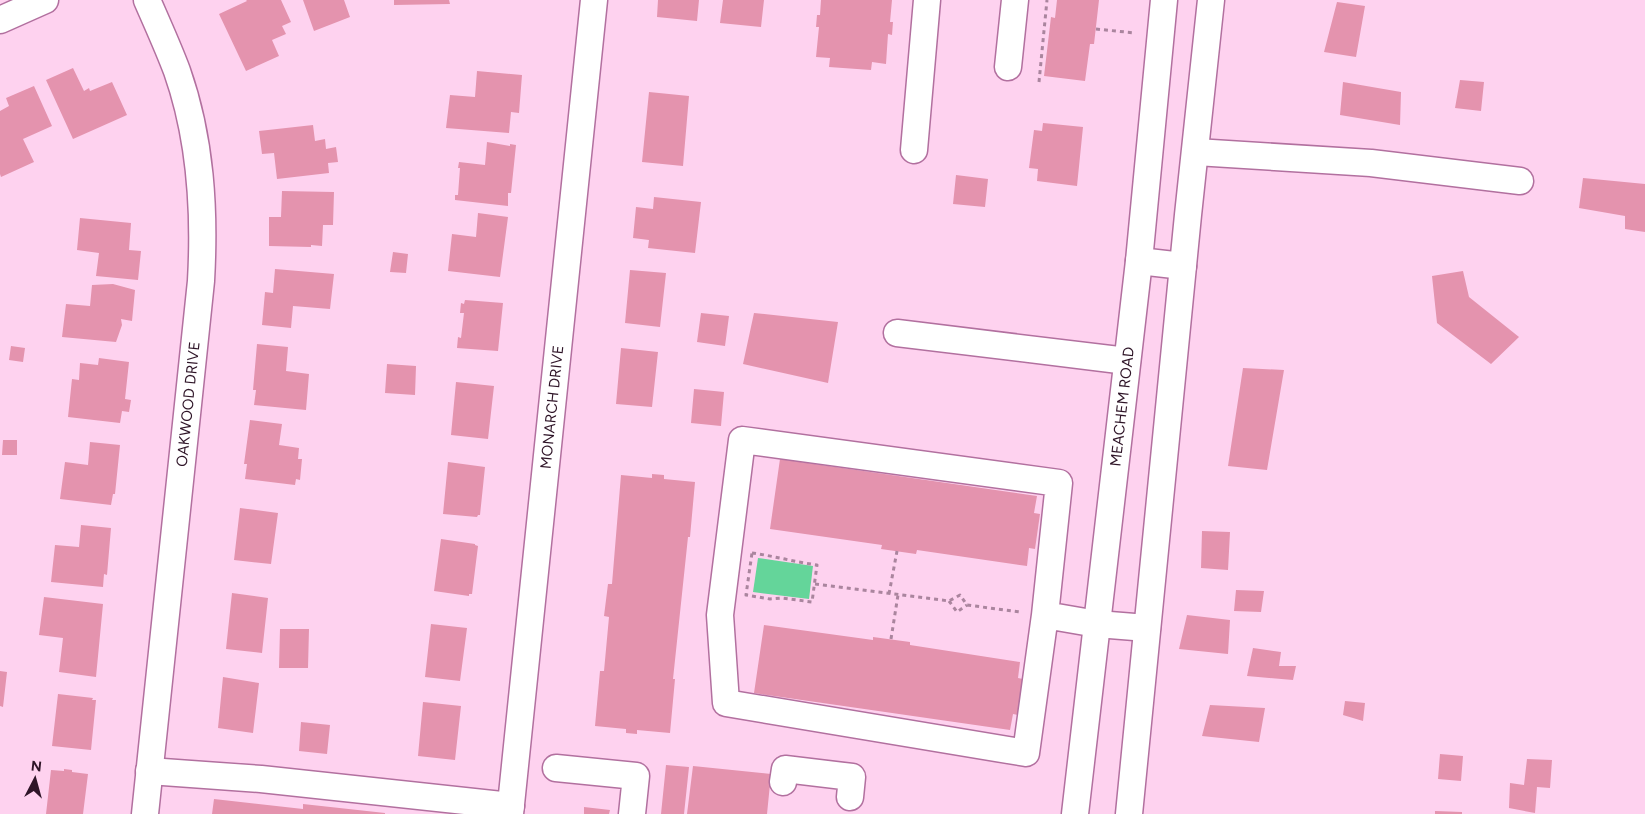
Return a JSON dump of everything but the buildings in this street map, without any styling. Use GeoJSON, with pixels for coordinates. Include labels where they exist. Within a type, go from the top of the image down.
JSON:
{"type":"FeatureCollection","features":[{"type":"Feature","properties":{"kind":"street"},"geometry":{"type":"LineString","coordinates":[[0,20],[45,0]]}},
{"type":"Feature","properties":{"kind":"street","name":"OAKWOOD DRIVE"},"geometry":{"type":"LineString","coordinates":[[145,814],[201,281],[203,238],[202,196],[189,112],[176,70],[147,0]]}},
{"type":"Feature","properties":{"kind":"street","name":"MONARCH DRIVE"},"geometry":{"type":"LineString","coordinates":[[510,810],[594,0]]}},
{"type":"Feature","properties":{"kind":"street"},"geometry":{"type":"LineString","coordinates":[[914,150],[927,0]]}},
{"type":"Feature","properties":{"kind":"street"},"geometry":{"type":"LineString","coordinates":[[1008,68],[1015,0]]}},
{"type":"Feature","properties":{"kind":"street","name":"MEACHEM ROAD"},"geometry":{"type":"LineString","coordinates":[[1075,814],[1139,261],[1164,0]]}},
{"type":"Feature","properties":{"kind":"street"},"geometry":{"type":"LineString","coordinates":[[1129,814],[1211,0]]}},
{"type":"Feature","properties":{"kind":"street"},"geometry":{"type":"LineString","coordinates":[[1196,152],[1370,163],[1520,181]]}},
{"type":"Feature","properties":{"kind":"street"},"geometry":{"type":"LineString","coordinates":[[1139,261],[1183,266]]}},
{"type":"Feature","properties":{"kind":"street"},"geometry":{"type":"LineString","coordinates":[[897,333],[1128,361]]}},
{"type":"Feature","properties":{"kind":"street"},"geometry":{"type":"LineString","coordinates":[[742,440],[1059,483],[1045,615],[1026,753],[726,703],[720,615],[742,440]]}},
{"type":"Feature","properties":{"kind":"street"},"geometry":{"type":"LineString","coordinates":[[1045,615],[1097,624],[1147,628]]}},
{"type":"Feature","properties":{"kind":"street"},"geometry":{"type":"LineString","coordinates":[[556,768],[636,776],[632,814]]}},
{"type":"Feature","properties":{"kind":"street"},"geometry":{"type":"LineString","coordinates":[[783,782],[785,769],[852,777],[850,797]]}},
{"type":"Feature","properties":{"kind":"street"},"geometry":{"type":"LineString","coordinates":[[150,771],[261,779],[510,810]]}},
{"type":"Feature","properties":{"kind":"path"},"geometry":{"type":"LineString","coordinates":[[1039,82],[1048,0]]}},
{"type":"Feature","properties":{"kind":"path"},"geometry":{"type":"LineString","coordinates":[[1096,29],[1161,35]]}},
{"type":"Feature","properties":{"kind":"path"},"geometry":{"type":"LineString","coordinates":[[889,594],[897,551]]}},
{"type":"Feature","properties":{"kind":"path"},"geometry":{"type":"LineString","coordinates":[[752,554],[777,556],[787,560],[817,565],[815,584],[812,602],[746,595],[752,554]]}},
{"type":"Feature","properties":{"kind":"path"},"geometry":{"type":"LineString","coordinates":[[815,584],[949,601],[960,595],[967,605]]}},
{"type":"Feature","properties":{"kind":"path"},"geometry":{"type":"LineString","coordinates":[[891,639],[898,595]]}},
{"type":"Feature","properties":{"kind":"path"},"geometry":{"type":"LineString","coordinates":[[949,601],[957,612],[967,605],[1045,615]]}},
{"type":"Feature","properties":{"kind":"shaded area"},"geometry":{"type":"Polygon","coordinates":[[[758,558],[813,566],[809,599],[753,592],[758,558]]]}}]}
